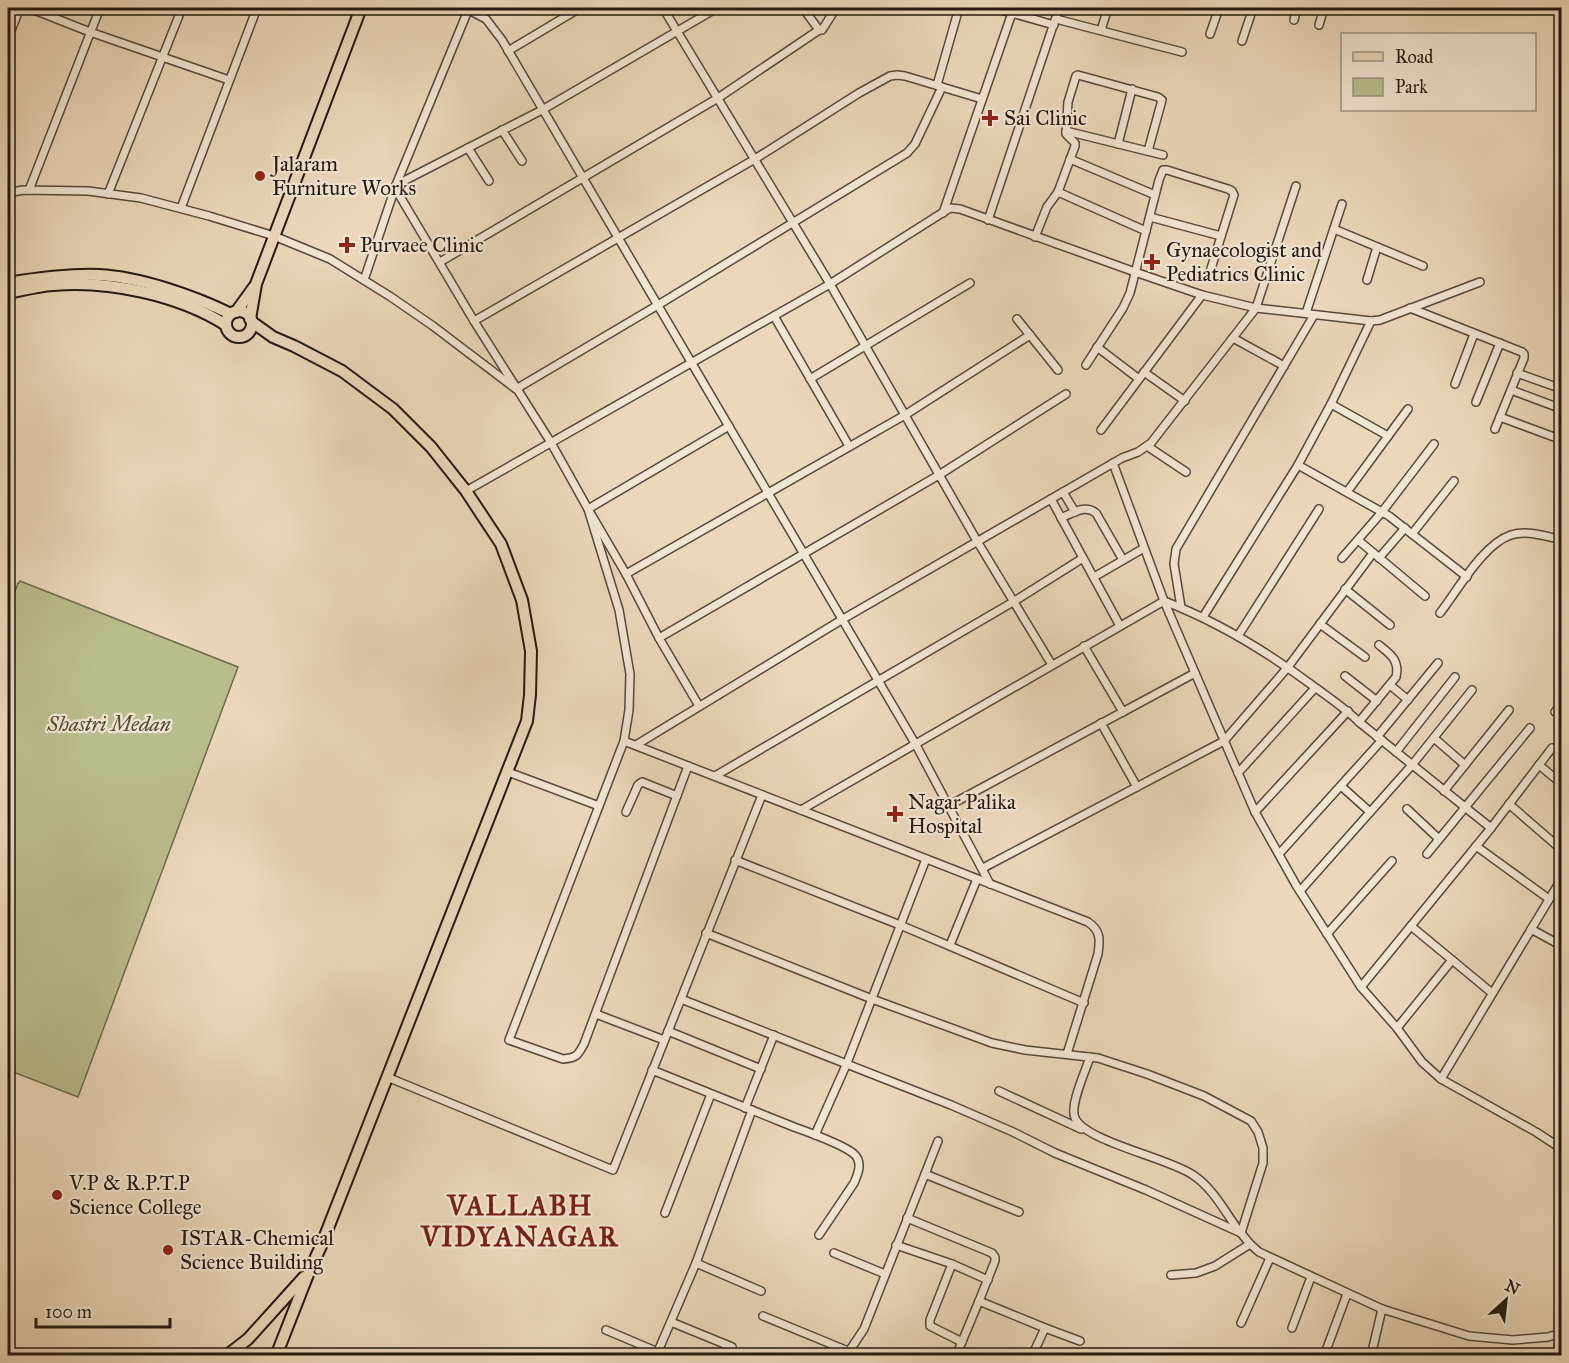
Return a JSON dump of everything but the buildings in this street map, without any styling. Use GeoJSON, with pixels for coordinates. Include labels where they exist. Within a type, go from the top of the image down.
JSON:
{"type":"FeatureCollection","features":[{"type":"Feature","properties":{"kind":"main road"},"geometry":{"type":"LineString","coordinates":[[246,335],[251,329],[256,284],[361,8]]}},
{"type":"Feature","properties":{"kind":"main road"},"geometry":{"type":"LineString","coordinates":[[8,283],[39,277],[101,275],[160,287],[234,313],[245,313],[273,337],[342,371],[393,409],[431,447],[465,491],[501,544],[522,600],[531,651],[527,722],[276,1356]]}},
{"type":"Feature","properties":{"kind":"main road"},"geometry":{"type":"LineString","coordinates":[[8,293],[54,285],[98,284],[125,288],[195,308],[226,325]]}},
{"type":"Feature","properties":{"kind":"main road"},"geometry":{"type":"LineString","coordinates":[[256,284],[227,319],[227,330],[232,336],[273,337]]}},
{"type":"Feature","properties":{"kind":"main road"},"geometry":{"type":"LineString","coordinates":[[226,1355],[248,1339],[309,1272]]}},
{"type":"Feature","properties":{"kind":"street"},"geometry":{"type":"LineString","coordinates":[[8,38],[20,8]]}},
{"type":"Feature","properties":{"kind":"street"},"geometry":{"type":"LineString","coordinates":[[29,8],[90,32],[229,80]]}},
{"type":"Feature","properties":{"kind":"street"},"geometry":{"type":"LineString","coordinates":[[29,190],[100,8]]}},
{"type":"Feature","properties":{"kind":"street"},"geometry":{"type":"LineString","coordinates":[[108,194],[182,8]]}},
{"type":"Feature","properties":{"kind":"street"},"geometry":{"type":"LineString","coordinates":[[181,208],[257,8]]}},
{"type":"Feature","properties":{"kind":"street"},"geometry":{"type":"LineString","coordinates":[[364,280],[395,186],[467,8],[486,19],[508,51],[879,681],[950,805],[990,884]]}},
{"type":"Feature","properties":{"kind":"street"},"geometry":{"type":"LineString","coordinates":[[508,51],[580,8]]}},
{"type":"Feature","properties":{"kind":"street"},"geometry":{"type":"LineString","coordinates":[[663,8],[794,223],[977,541],[1052,665]]}},
{"type":"Feature","properties":{"kind":"street"},"geometry":{"type":"LineString","coordinates":[[395,186],[542,110],[717,8]]}},
{"type":"Feature","properties":{"kind":"street"},"geometry":{"type":"LineString","coordinates":[[440,262],[718,98],[822,30],[836,8]]}},
{"type":"Feature","properties":{"kind":"street"},"geometry":{"type":"LineString","coordinates":[[854,8],[863,10],[865,8]]}},
{"type":"Feature","properties":{"kind":"street"},"geometry":{"type":"LineString","coordinates":[[516,389],[794,223],[912,149],[940,86],[959,8]]}},
{"type":"Feature","properties":{"kind":"street"},"geometry":{"type":"LineString","coordinates":[[994,8],[1101,30],[1182,52]]}},
{"type":"Feature","properties":{"kind":"street"},"geometry":{"type":"LineString","coordinates":[[988,220],[1059,8]]}},
{"type":"Feature","properties":{"kind":"street"},"geometry":{"type":"LineString","coordinates":[[1101,30],[1108,8]]}},
{"type":"Feature","properties":{"kind":"street"},"geometry":{"type":"LineString","coordinates":[[1187,8],[1195,10]]}},
{"type":"Feature","properties":{"kind":"street"},"geometry":{"type":"LineString","coordinates":[[1210,34],[1219,8]]}},
{"type":"Feature","properties":{"kind":"street"},"geometry":{"type":"LineString","coordinates":[[1242,40],[1253,8]]}},
{"type":"Feature","properties":{"kind":"street"},"geometry":{"type":"LineString","coordinates":[[1294,20],[1297,8]]}},
{"type":"Feature","properties":{"kind":"street"},"geometry":{"type":"LineString","coordinates":[[1319,25],[1324,8]]}},
{"type":"Feature","properties":{"kind":"street"},"geometry":{"type":"LineString","coordinates":[[805,9],[819,30]]}},
{"type":"Feature","properties":{"kind":"street"},"geometry":{"type":"LineString","coordinates":[[943,213],[1012,13]]}},
{"type":"Feature","properties":{"kind":"street"},"geometry":{"type":"LineString","coordinates":[[1035,237],[1047,207],[1058,192],[1075,143],[1067,136],[1066,131],[1068,102],[1077,75],[1132,89],[1162,100],[1148,151]]}},
{"type":"Feature","properties":{"kind":"street"},"geometry":{"type":"LineString","coordinates":[[474,321],[755,159],[890,76],[905,76],[982,99]]}},
{"type":"Feature","properties":{"kind":"street"},"geometry":{"type":"LineString","coordinates":[[1118,144],[1132,89]]}},
{"type":"Feature","properties":{"kind":"street"},"geometry":{"type":"LineString","coordinates":[[502,130],[522,161]]}},
{"type":"Feature","properties":{"kind":"street"},"geometry":{"type":"LineString","coordinates":[[1066,131],[1163,155]]}},
{"type":"Feature","properties":{"kind":"street"},"geometry":{"type":"LineString","coordinates":[[468,148],[489,181]]}},
{"type":"Feature","properties":{"kind":"street"},"geometry":{"type":"LineString","coordinates":[[1070,159],[1155,195]]}},
{"type":"Feature","properties":{"kind":"street"},"geometry":{"type":"LineString","coordinates":[[1086,365],[1123,308],[1130,293],[1163,170],[1232,191],[1234,195],[1209,275]]}},
{"type":"Feature","properties":{"kind":"street"},"geometry":{"type":"LineString","coordinates":[[395,186],[474,321],[550,441],[699,706]]}},
{"type":"Feature","properties":{"kind":"street"},"geometry":{"type":"LineString","coordinates":[[636,745],[843,619],[1122,458],[1147,446],[1185,401],[1256,308],[1296,186]]}},
{"type":"Feature","properties":{"kind":"street"},"geometry":{"type":"LineString","coordinates":[[8,194],[29,190],[88,191],[141,198],[274,236],[330,259],[364,280],[433,326],[516,389]]}},
{"type":"Feature","properties":{"kind":"street"},"geometry":{"type":"LineString","coordinates":[[1058,192],[1146,231]]}},
{"type":"Feature","properties":{"kind":"street"},"geometry":{"type":"LineString","coordinates":[[1181,607],[1174,564],[1176,549],[1284,366],[1310,314],[1342,204]]}},
{"type":"Feature","properties":{"kind":"street"},"geometry":{"type":"LineString","coordinates":[[465,491],[830,284],[950,208],[1202,295],[1256,308],[1371,321],[1380,320],[1480,282]]}},
{"type":"Feature","properties":{"kind":"street"},"geometry":{"type":"LineString","coordinates":[[1149,217],[1221,236]]}},
{"type":"Feature","properties":{"kind":"street"},"geometry":{"type":"LineString","coordinates":[[1334,229],[1423,266]]}},
{"type":"Feature","properties":{"kind":"street"},"geometry":{"type":"LineString","coordinates":[[1367,280],[1377,247]]}},
{"type":"Feature","properties":{"kind":"street"},"geometry":{"type":"LineString","coordinates":[[810,379],[970,284]]}},
{"type":"Feature","properties":{"kind":"street"},"geometry":{"type":"LineString","coordinates":[[1101,430],[1202,295]]}},
{"type":"Feature","properties":{"kind":"street"},"geometry":{"type":"LineString","coordinates":[[1410,308],[1524,354],[1495,429]]}},
{"type":"Feature","properties":{"kind":"street"},"geometry":{"type":"LineString","coordinates":[[774,316],[849,446]]}},
{"type":"Feature","properties":{"kind":"street"},"geometry":{"type":"LineString","coordinates":[[1017,319],[1058,370]]}},
{"type":"Feature","properties":{"kind":"street"},"geometry":{"type":"LineString","coordinates":[[1203,617],[1298,465],[1331,404],[1371,321]]}},
{"type":"Feature","properties":{"kind":"street"},"geometry":{"type":"LineString","coordinates":[[1455,384],[1474,334]]}},
{"type":"Feature","properties":{"kind":"street"},"geometry":{"type":"LineString","coordinates":[[626,574],[905,415],[1030,335]]}},
{"type":"Feature","properties":{"kind":"street"},"geometry":{"type":"LineString","coordinates":[[1233,338],[1284,366]]}},
{"type":"Feature","properties":{"kind":"street"},"geometry":{"type":"LineString","coordinates":[[1476,402],[1500,343]]}},
{"type":"Feature","properties":{"kind":"street"},"geometry":{"type":"LineString","coordinates":[[1097,347],[1139,379]]}},
{"type":"Feature","properties":{"kind":"street"},"geometry":{"type":"LineString","coordinates":[[1144,372],[1185,401]]}},
{"type":"Feature","properties":{"kind":"street"},"geometry":{"type":"LineString","coordinates":[[1518,374],[1562,389]]}},
{"type":"Feature","properties":{"kind":"street"},"geometry":{"type":"LineString","coordinates":[[1511,390],[1562,409]]}},
{"type":"Feature","properties":{"kind":"street"},"geometry":{"type":"LineString","coordinates":[[659,638],[939,475],[1066,394]]}},
{"type":"Feature","properties":{"kind":"street"},"geometry":{"type":"LineString","coordinates":[[1331,404],[1388,436]]}},
{"type":"Feature","properties":{"kind":"street"},"geometry":{"type":"LineString","coordinates":[[1347,492],[1408,409]]}},
{"type":"Feature","properties":{"kind":"street"},"geometry":{"type":"LineString","coordinates":[[1500,417],[1554,436]]}},
{"type":"Feature","properties":{"kind":"street"},"geometry":{"type":"LineString","coordinates":[[588,509],[729,426]]}},
{"type":"Feature","properties":{"kind":"street"},"geometry":{"type":"LineString","coordinates":[[1342,558],[1382,512],[1434,444]]}},
{"type":"Feature","properties":{"kind":"street"},"geometry":{"type":"LineString","coordinates":[[1147,446],[1186,472]]}},
{"type":"Feature","properties":{"kind":"street"},"geometry":{"type":"LineString","coordinates":[[1113,464],[1164,600],[1255,812],[1300,891],[1361,987],[1397,1028],[1422,1062],[1441,1079],[1562,1149]]}},
{"type":"Feature","properties":{"kind":"street"},"geometry":{"type":"LineString","coordinates":[[1298,465],[1382,512],[1467,577]]}},
{"type":"Feature","properties":{"kind":"street"},"geometry":{"type":"LineString","coordinates":[[1412,534],[1454,481]]}},
{"type":"Feature","properties":{"kind":"street"},"geometry":{"type":"LineString","coordinates":[[1063,492],[1075,512]]}},
{"type":"Feature","properties":{"kind":"street"},"geometry":{"type":"LineString","coordinates":[[1051,499],[1120,626]]}},
{"type":"Feature","properties":{"kind":"street"},"geometry":{"type":"LineString","coordinates":[[1061,518],[1085,508],[1096,513],[1123,560]]}},
{"type":"Feature","properties":{"kind":"street"},"geometry":{"type":"LineString","coordinates":[[1238,636],[1319,508]]}},
{"type":"Feature","properties":{"kind":"street"},"geometry":{"type":"LineString","coordinates":[[588,509],[619,610],[630,674],[629,710],[624,741],[509,1040],[563,1059],[572,1059],[579,1054],[688,766]]}},
{"type":"Feature","properties":{"kind":"street"},"geometry":{"type":"LineString","coordinates":[[1379,558],[1405,528]]}},
{"type":"Feature","properties":{"kind":"street"},"geometry":{"type":"LineString","coordinates":[[1440,613],[1479,560],[1491,547],[1504,538],[1514,534],[1542,535],[1562,540]]}},
{"type":"Feature","properties":{"kind":"street"},"geometry":{"type":"LineString","coordinates":[[1358,540],[1425,596]]}},
{"type":"Feature","properties":{"kind":"street"},"geometry":{"type":"LineString","coordinates":[[1094,577],[1144,548]]}},
{"type":"Feature","properties":{"kind":"street"},"geometry":{"type":"LineString","coordinates":[[983,868],[1224,741],[1288,667],[1373,553]]}},
{"type":"Feature","properties":{"kind":"street"},"geometry":{"type":"LineString","coordinates":[[715,776],[1013,602],[1083,558]]}},
{"type":"Feature","properties":{"kind":"street"},"geometry":{"type":"LineString","coordinates":[[1345,589],[1390,625]]}},
{"type":"Feature","properties":{"kind":"street"},"geometry":{"type":"LineString","coordinates":[[1164,600],[1203,617],[1288,667],[1348,711],[1491,828]]}},
{"type":"Feature","properties":{"kind":"street"},"geometry":{"type":"LineString","coordinates":[[801,810],[1164,600]]}},
{"type":"Feature","properties":{"kind":"street"},"geometry":{"type":"LineString","coordinates":[[1320,624],[1365,657]]}},
{"type":"Feature","properties":{"kind":"street"},"geometry":{"type":"LineString","coordinates":[[1359,722],[1396,677],[1397,664],[1391,655],[1379,645]]}},
{"type":"Feature","properties":{"kind":"street"},"geometry":{"type":"LineString","coordinates":[[1084,646],[1123,712]]}},
{"type":"Feature","properties":{"kind":"street"},"geometry":{"type":"LineString","coordinates":[[1279,854],[1341,786],[1438,663]]}},
{"type":"Feature","properties":{"kind":"street"},"geometry":{"type":"LineString","coordinates":[[950,805],[1195,673]]}},
{"type":"Feature","properties":{"kind":"street"},"geometry":{"type":"LineString","coordinates":[[1345,676],[1377,701]]}},
{"type":"Feature","properties":{"kind":"street"},"geometry":{"type":"LineString","coordinates":[[1396,752],[1455,677]]}},
{"type":"Feature","properties":{"kind":"street"},"geometry":{"type":"LineString","coordinates":[[1390,685],[1408,700]]}},
{"type":"Feature","properties":{"kind":"street"},"geometry":{"type":"LineString","coordinates":[[1238,773],[1316,688]]}},
{"type":"Feature","properties":{"kind":"street"},"geometry":{"type":"LineString","coordinates":[[1300,891],[1412,765],[1472,690]]}},
{"type":"Feature","properties":{"kind":"street"},"geometry":{"type":"LineString","coordinates":[[1556,712],[1562,703]]}},
{"type":"Feature","properties":{"kind":"street"},"geometry":{"type":"LineString","coordinates":[[1255,812],[1348,711]]}},
{"type":"Feature","properties":{"kind":"street"},"geometry":{"type":"LineString","coordinates":[[1444,790],[1509,711]]}},
{"type":"Feature","properties":{"kind":"street"},"geometry":{"type":"LineString","coordinates":[[1101,723],[1137,787]]}},
{"type":"Feature","properties":{"kind":"street"},"geometry":{"type":"LineString","coordinates":[[1426,854],[1530,728]]}},
{"type":"Feature","properties":{"kind":"street"},"geometry":{"type":"LineString","coordinates":[[1434,738],[1465,765]]}},
{"type":"Feature","properties":{"kind":"street"},"geometry":{"type":"LineString","coordinates":[[624,741],[1088,922],[1096,928],[1100,944],[1067,1054]]}},
{"type":"Feature","properties":{"kind":"street"},"geometry":{"type":"LineString","coordinates":[[1361,987],[1491,828],[1552,748]]}},
{"type":"Feature","properties":{"kind":"street"},"geometry":{"type":"LineString","coordinates":[[1539,765],[1562,784]]}},
{"type":"Feature","properties":{"kind":"street"},"geometry":{"type":"LineString","coordinates":[[508,772],[599,806]]}},
{"type":"Feature","properties":{"kind":"street"},"geometry":{"type":"LineString","coordinates":[[626,812],[638,785],[642,782],[677,796]]}},
{"type":"Feature","properties":{"kind":"street"},"geometry":{"type":"LineString","coordinates":[[1341,786],[1370,812]]}},
{"type":"Feature","properties":{"kind":"street"},"geometry":{"type":"LineString","coordinates":[[387,1077],[613,1170],[762,795]]}},
{"type":"Feature","properties":{"kind":"street"},"geometry":{"type":"LineString","coordinates":[[1509,804],[1562,850]]}},
{"type":"Feature","properties":{"kind":"street"},"geometry":{"type":"LineString","coordinates":[[1407,809],[1439,839]]}},
{"type":"Feature","properties":{"kind":"street"},"geometry":{"type":"LineString","coordinates":[[1476,846],[1549,899]]}},
{"type":"Feature","properties":{"kind":"street"},"geometry":{"type":"LineString","coordinates":[[815,1135],[847,1063],[926,859]]}},
{"type":"Feature","properties":{"kind":"street"},"geometry":{"type":"LineString","coordinates":[[735,860],[950,945],[1084,1003]]}},
{"type":"Feature","properties":{"kind":"street"},"geometry":{"type":"LineString","coordinates":[[1327,934],[1392,861]]}},
{"type":"Feature","properties":{"kind":"street"},"geometry":{"type":"LineString","coordinates":[[1441,1079],[1549,899],[1559,889],[1562,878]]}},
{"type":"Feature","properties":{"kind":"street"},"geometry":{"type":"LineString","coordinates":[[950,945],[977,879]]}},
{"type":"Feature","properties":{"kind":"street"},"geometry":{"type":"LineString","coordinates":[[1411,926],[1492,993]]}},
{"type":"Feature","properties":{"kind":"street"},"geometry":{"type":"LineString","coordinates":[[1531,929],[1561,944]]}},
{"type":"Feature","properties":{"kind":"street"},"geometry":{"type":"LineString","coordinates":[[706,933],[992,1044],[1098,1058],[1204,1096],[1251,1121],[1258,1132],[1263,1148],[1263,1163],[1241,1233]]}},
{"type":"Feature","properties":{"kind":"street"},"geometry":{"type":"LineString","coordinates":[[1397,1028],[1452,960]]}},
{"type":"Feature","properties":{"kind":"street"},"geometry":{"type":"LineString","coordinates":[[681,999],[985,1119],[1055,1153],[1146,1190],[1241,1233]]}},
{"type":"Feature","properties":{"kind":"street"},"geometry":{"type":"LineString","coordinates":[[596,1014],[664,1040]]}},
{"type":"Feature","properties":{"kind":"street"},"geometry":{"type":"LineString","coordinates":[[668,1031],[760,1069]]}},
{"type":"Feature","properties":{"kind":"street"},"geometry":{"type":"LineString","coordinates":[[606,1330],[657,1354],[696,1263],[749,1109],[760,1069],[774,1035]]}},
{"type":"Feature","properties":{"kind":"street"},"geometry":{"type":"LineString","coordinates":[[1090,1057],[1073,1107],[1074,1117],[1079,1124],[1096,1136]]}},
{"type":"Feature","properties":{"kind":"street"},"geometry":{"type":"LineString","coordinates":[[652,1070],[815,1135],[855,1155],[859,1168],[854,1184],[819,1235]]}},
{"type":"Feature","properties":{"kind":"street"},"geometry":{"type":"LineString","coordinates":[[999,1091],[1096,1136],[1192,1174],[1210,1189],[1241,1233],[1259,1252],[1347,1294],[1382,1309],[1469,1336],[1513,1340],[1548,1337],[1562,1333]]}},
{"type":"Feature","properties":{"kind":"street"},"geometry":{"type":"LineString","coordinates":[[665,1213],[711,1094]]}},
{"type":"Feature","properties":{"kind":"street"},"geometry":{"type":"LineString","coordinates":[[763,1316],[847,1353],[864,1329],[938,1141]]}},
{"type":"Feature","properties":{"kind":"street"},"geometry":{"type":"LineString","coordinates":[[925,1174],[1019,1212]]}},
{"type":"Feature","properties":{"kind":"street"},"geometry":{"type":"LineString","coordinates":[[907,1218],[992,1253],[995,1257],[988,1280],[956,1356]]}},
{"type":"Feature","properties":{"kind":"street"},"geometry":{"type":"LineString","coordinates":[[1170,1275],[1196,1273],[1215,1266],[1250,1244]]}},
{"type":"Feature","properties":{"kind":"street"},"geometry":{"type":"LineString","coordinates":[[896,1245],[952,1264],[988,1280]]}},
{"type":"Feature","properties":{"kind":"street"},"geometry":{"type":"LineString","coordinates":[[834,1253],[885,1274]]}},
{"type":"Feature","properties":{"kind":"street"},"geometry":{"type":"LineString","coordinates":[[1241,1323],[1270,1258]]}},
{"type":"Feature","properties":{"kind":"street"},"geometry":{"type":"LineString","coordinates":[[696,1263],[761,1292]]}},
{"type":"Feature","properties":{"kind":"street"},"geometry":{"type":"LineString","coordinates":[[952,1264],[930,1320],[930,1326],[962,1342]]}},
{"type":"Feature","properties":{"kind":"street"},"geometry":{"type":"LineString","coordinates":[[1292,1328],[1311,1278]]}},
{"type":"Feature","properties":{"kind":"street"},"geometry":{"type":"LineString","coordinates":[[1324,1356],[1347,1294]]}},
{"type":"Feature","properties":{"kind":"street"},"geometry":{"type":"LineString","coordinates":[[979,1301],[1080,1341]]}},
{"type":"Feature","properties":{"kind":"street"},"geometry":{"type":"LineString","coordinates":[[1371,1356],[1382,1309]]}},
{"type":"Feature","properties":{"kind":"street"},"geometry":{"type":"LineString","coordinates":[[670,1322],[732,1347]]}},
{"type":"Feature","properties":{"kind":"street"},"geometry":{"type":"LineString","coordinates":[[1032,1356],[1045,1328]]}},
{"type":"Feature","properties":{"kind":"green space","name":"Shastri Medan"},"geometry":{"type":"Polygon","coordinates":[[[20,581],[238,667],[78,1097],[8,1070],[8,611],[20,581]]]}},
{"type":"Feature","properties":{"kind":"place","name":"Sai Clinic"},"geometry":{"type":"Point","coordinates":[990,118]}},
{"type":"Feature","properties":{"kind":"place","name":"Jalaram Furniture Works"},"geometry":{"type":"Point","coordinates":[260,176]}},
{"type":"Feature","properties":{"kind":"place","name":"Purvaee Clinic"},"geometry":{"type":"Point","coordinates":[347,245]}},
{"type":"Feature","properties":{"kind":"place","name":"Gynaecologist and Pediatrics Clinic"},"geometry":{"type":"Point","coordinates":[1152,262]}},
{"type":"Feature","properties":{"kind":"place","name":"Nagar Palika Hospital"},"geometry":{"type":"Point","coordinates":[895,814]}},
{"type":"Feature","properties":{"kind":"place","name":"V.P & R.P.T.P Science College"},"geometry":{"type":"Point","coordinates":[57,1195]}},
{"type":"Feature","properties":{"kind":"place","name":"ISTAR-Chemical Science Building"},"geometry":{"type":"Point","coordinates":[168,1250]}},
{"type":"Feature","properties":{"kind":"district","name":"VALLABH VIDYANAGAR"},"geometry":{"type":"Point","coordinates":[520,1220]}}]}
